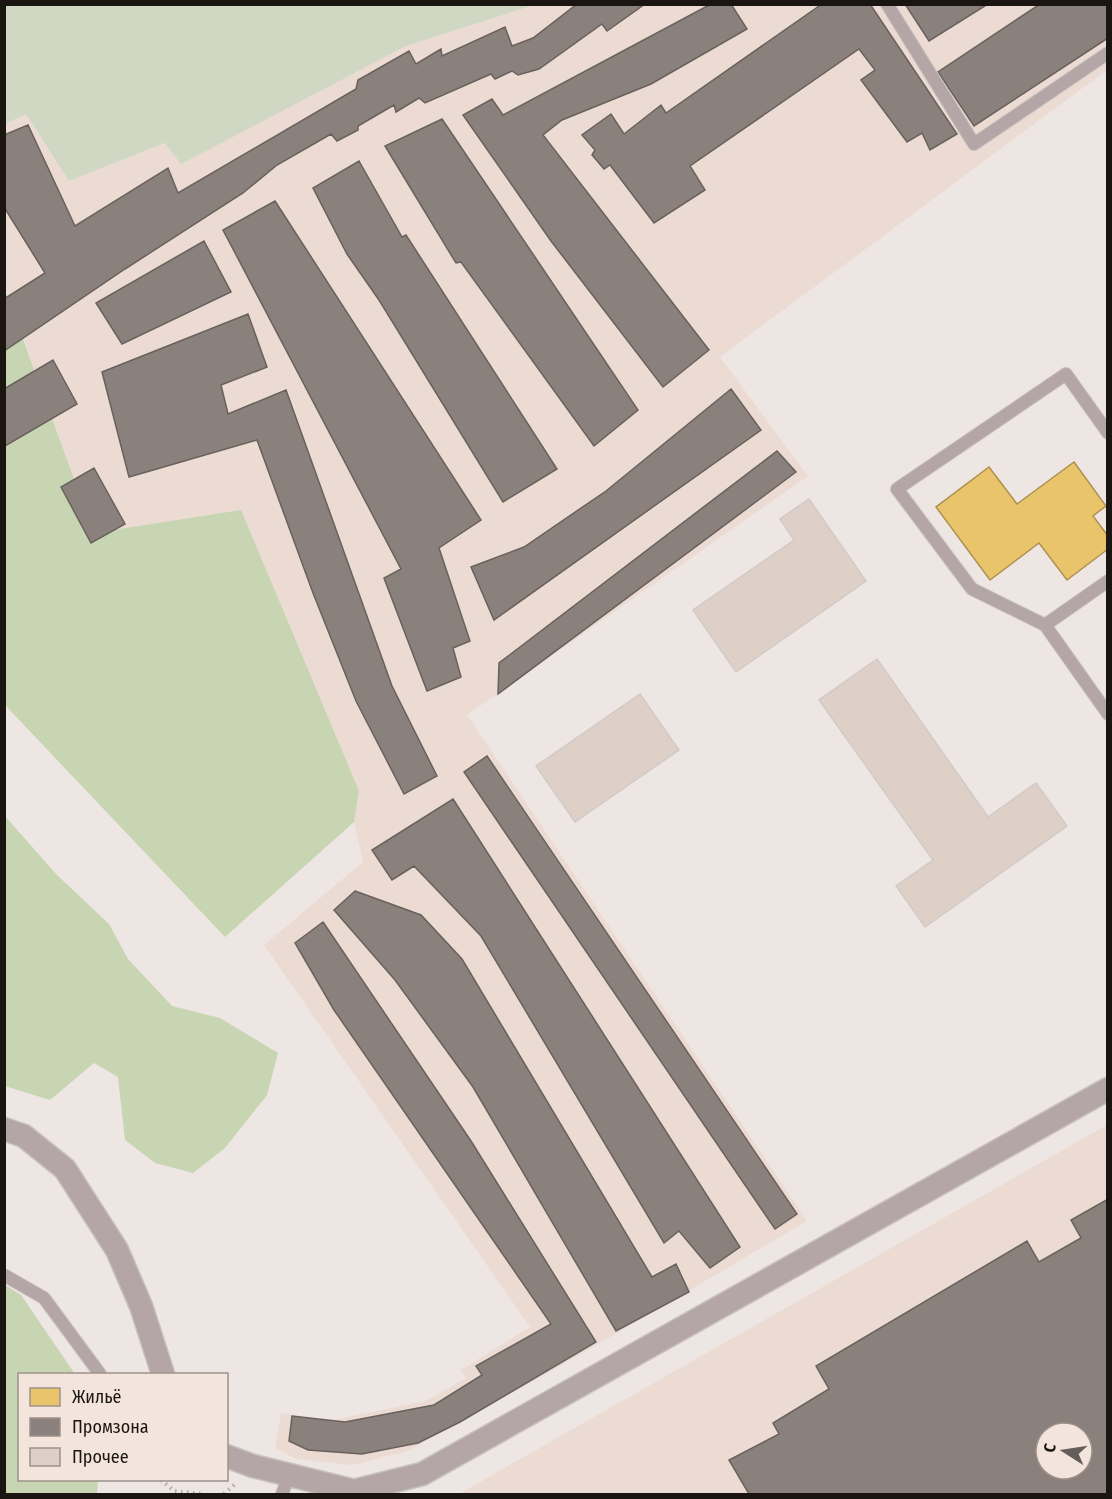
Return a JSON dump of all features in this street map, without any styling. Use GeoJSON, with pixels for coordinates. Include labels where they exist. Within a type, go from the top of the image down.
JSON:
{"type":"FeatureCollection","features":[{"type":"Feature","properties":{"kind":"street"},"geometry":{"type":"LineString","coordinates":[[228,1457],[286,1485],[354,1491],[422,1474],[1107,1089]]}},
{"type":"Feature","properties":{"kind":"street"},"geometry":{"type":"LineString","coordinates":[[4,1129],[24,1136],[65,1169],[117,1250],[141,1306],[163,1373]]}},
{"type":"Feature","properties":{"kind":"lane"},"geometry":{"type":"LineString","coordinates":[[887,4],[974,144],[1107,53]]}},
{"type":"Feature","properties":{"kind":"lane"},"geometry":{"type":"LineString","coordinates":[[1107,433],[1066,374],[897,489],[972,589],[1045,625],[1107,714]]}},
{"type":"Feature","properties":{"kind":"lane"},"geometry":{"type":"LineString","coordinates":[[1045,625],[1107,581]]}},
{"type":"Feature","properties":{"kind":"lane"},"geometry":{"type":"LineString","coordinates":[[4,1275],[44,1298],[99,1373]]}},
{"type":"Feature","properties":{"kind":"path"},"geometry":{"type":"LineString","coordinates":[[163,1481],[174,1491],[203,1494]]}},
{"type":"Feature","properties":{"kind":"shaded area"},"geometry":{"type":"Polygon","coordinates":[[[534,5],[1107,5],[1107,70],[720,357],[808,476],[467,715],[807,1221],[576,1357],[408,1451],[352,1465],[296,1459],[275,1448],[281,1413],[332,1420],[426,1401],[466,1378],[461,1370],[530,1327],[264,945],[363,862],[354,822],[359,791],[94,533],[5,287],[5,124],[26,114],[69,181],[166,143],[181,163],[406,46],[534,5]]]}},
{"type":"Feature","properties":{"kind":"shaded area"},"geometry":{"type":"Polygon","coordinates":[[[1107,1125],[1107,1494],[459,1494],[1107,1125]]]}},
{"type":"Feature","properties":{"kind":"green space"},"geometry":{"type":"Polygon","coordinates":[[[5,4],[534,5],[406,46],[181,164],[165,143],[69,181],[26,114],[5,124],[5,4]]]}},
{"type":"Feature","properties":{"kind":"green space"},"geometry":{"type":"Polygon","coordinates":[[[4,287],[94,533],[241,510],[359,791],[354,822],[225,937],[5,705],[4,287]]]}},
{"type":"Feature","properties":{"kind":"green space"},"geometry":{"type":"Polygon","coordinates":[[[4,815],[57,875],[109,924],[128,959],[172,1006],[220,1018],[278,1053],[267,1095],[225,1148],[193,1173],[155,1163],[125,1140],[118,1077],[94,1063],[50,1100],[5,1086],[4,815]]]}},
{"type":"Feature","properties":{"kind":"green space"},"geometry":{"type":"Polygon","coordinates":[[[5,1285],[21,1295],[74,1373],[18,1373],[18,1481],[98,1481],[97,1494],[5,1494],[5,1285]]]}},
{"type":"Feature","properties":{"kind":"building: Жильё"},"geometry":{"type":"Polygon","coordinates":[[[1074,462],[1106,506],[1093,516],[1108,536],[1108,549],[1067,580],[1039,543],[990,580],[936,507],[989,467],[1017,504],[1074,462]]]}},
{"type":"Feature","properties":{"kind":"building: Промзона"},"geometry":{"type":"Polygon","coordinates":[[[577,4],[645,4],[607,31],[602,24],[539,69],[518,75],[512,71],[495,79],[491,74],[425,103],[419,98],[396,112],[394,105],[358,126],[358,130],[337,141],[331,134],[277,165],[243,193],[4,351],[4,299],[45,273],[4,207],[4,135],[28,125],[75,226],[168,168],[178,193],[356,89],[358,80],[409,51],[416,64],[441,49],[442,56],[505,27],[512,46],[533,38],[577,4]]]}},
{"type":"Feature","properties":{"kind":"building: Промзона"},"geometry":{"type":"Polygon","coordinates":[[[711,4],[731,4],[747,29],[651,84],[562,120],[543,135],[709,350],[663,387],[551,241],[463,115],[492,99],[503,115],[711,4]]]}},
{"type":"Feature","properties":{"kind":"building: Промзона"},"geometry":{"type":"Polygon","coordinates":[[[822,4],[870,4],[957,134],[930,150],[922,133],[907,142],[861,80],[875,70],[859,49],[690,166],[705,190],[654,223],[610,165],[604,169],[592,155],[595,150],[582,135],[611,114],[624,134],[661,105],[666,113],[822,4]]]}},
{"type":"Feature","properties":{"kind":"building: Промзона"},"geometry":{"type":"Polygon","coordinates":[[[905,4],[988,4],[929,41],[905,4]]]}},
{"type":"Feature","properties":{"kind":"building: Промзона"},"geometry":{"type":"Polygon","coordinates":[[[1040,4],[1108,4],[1108,38],[974,126],[938,72],[1040,4]]]}},
{"type":"Feature","properties":{"kind":"building: Промзона"},"geometry":{"type":"Polygon","coordinates":[[[442,119],[638,410],[594,446],[461,262],[456,263],[385,146],[442,119]]]}},
{"type":"Feature","properties":{"kind":"building: Промзона"},"geometry":{"type":"Polygon","coordinates":[[[359,161],[402,237],[406,235],[557,469],[503,502],[379,300],[347,254],[313,188],[359,161]]]}},
{"type":"Feature","properties":{"kind":"building: Промзона"},"geometry":{"type":"Polygon","coordinates":[[[275,201],[481,520],[439,548],[470,641],[453,648],[461,677],[427,691],[384,578],[401,569],[223,230],[275,201]]]}},
{"type":"Feature","properties":{"kind":"building: Промзона"},"geometry":{"type":"Polygon","coordinates":[[[204,241],[231,292],[122,344],[96,303],[204,241]]]}},
{"type":"Feature","properties":{"kind":"building: Промзона"},"geometry":{"type":"Polygon","coordinates":[[[248,314],[267,367],[221,385],[228,414],[286,390],[392,686],[437,776],[404,794],[356,701],[313,593],[257,440],[129,477],[102,372],[248,314]]]}},
{"type":"Feature","properties":{"kind":"building: Промзона"},"geometry":{"type":"Polygon","coordinates":[[[53,360],[77,404],[5,446],[4,389],[53,360]]]}},
{"type":"Feature","properties":{"kind":"building: Промзона"},"geometry":{"type":"Polygon","coordinates":[[[731,389],[761,430],[494,620],[471,567],[524,547],[606,491],[731,389]]]}},
{"type":"Feature","properties":{"kind":"building: Промзона"},"geometry":{"type":"Polygon","coordinates":[[[777,451],[796,472],[498,694],[499,663],[777,451]]]}},
{"type":"Feature","properties":{"kind":"building: Промзона"},"geometry":{"type":"Polygon","coordinates":[[[94,468],[125,524],[91,543],[61,487],[94,468]]]}},
{"type":"Feature","properties":{"kind":"building: Промзона"},"geometry":{"type":"Polygon","coordinates":[[[487,756],[797,1214],[775,1229],[464,772],[487,756]]]}},
{"type":"Feature","properties":{"kind":"building: Промзона"},"geometry":{"type":"Polygon","coordinates":[[[453,799],[740,1247],[710,1268],[679,1231],[664,1243],[481,936],[414,866],[392,880],[372,850],[453,799]]]}},
{"type":"Feature","properties":{"kind":"building: Промзона"},"geometry":{"type":"Polygon","coordinates":[[[355,891],[421,915],[462,959],[652,1277],[676,1264],[689,1292],[616,1331],[473,1087],[395,980],[334,910],[355,891]]]}},
{"type":"Feature","properties":{"kind":"building: Промзона"},"geometry":{"type":"Polygon","coordinates":[[[323,922],[471,1141],[596,1342],[460,1422],[418,1443],[362,1454],[308,1450],[289,1441],[292,1416],[345,1422],[434,1405],[482,1375],[476,1366],[551,1324],[334,1010],[295,943],[323,922]]]}},
{"type":"Feature","properties":{"kind":"building: Промзона"},"geometry":{"type":"Polygon","coordinates":[[[1108,1199],[1108,1494],[749,1494],[729,1460],[779,1434],[773,1423],[829,1389],[816,1366],[1027,1241],[1039,1262],[1081,1238],[1071,1220],[1108,1199]]]}},
{"type":"Feature","properties":{"kind":"building: Прочее"},"geometry":{"type":"Polygon","coordinates":[[[809,499],[866,581],[736,672],[693,610],[794,540],[780,519],[809,499]]]}},
{"type":"Feature","properties":{"kind":"building: Прочее"},"geometry":{"type":"Polygon","coordinates":[[[877,659],[988,817],[1036,783],[1067,826],[925,927],[896,886],[933,860],[819,700],[877,659]]]}},
{"type":"Feature","properties":{"kind":"building: Прочее"},"geometry":{"type":"Polygon","coordinates":[[[640,694],[679,750],[575,822],[536,766],[640,694]]]}}]}
